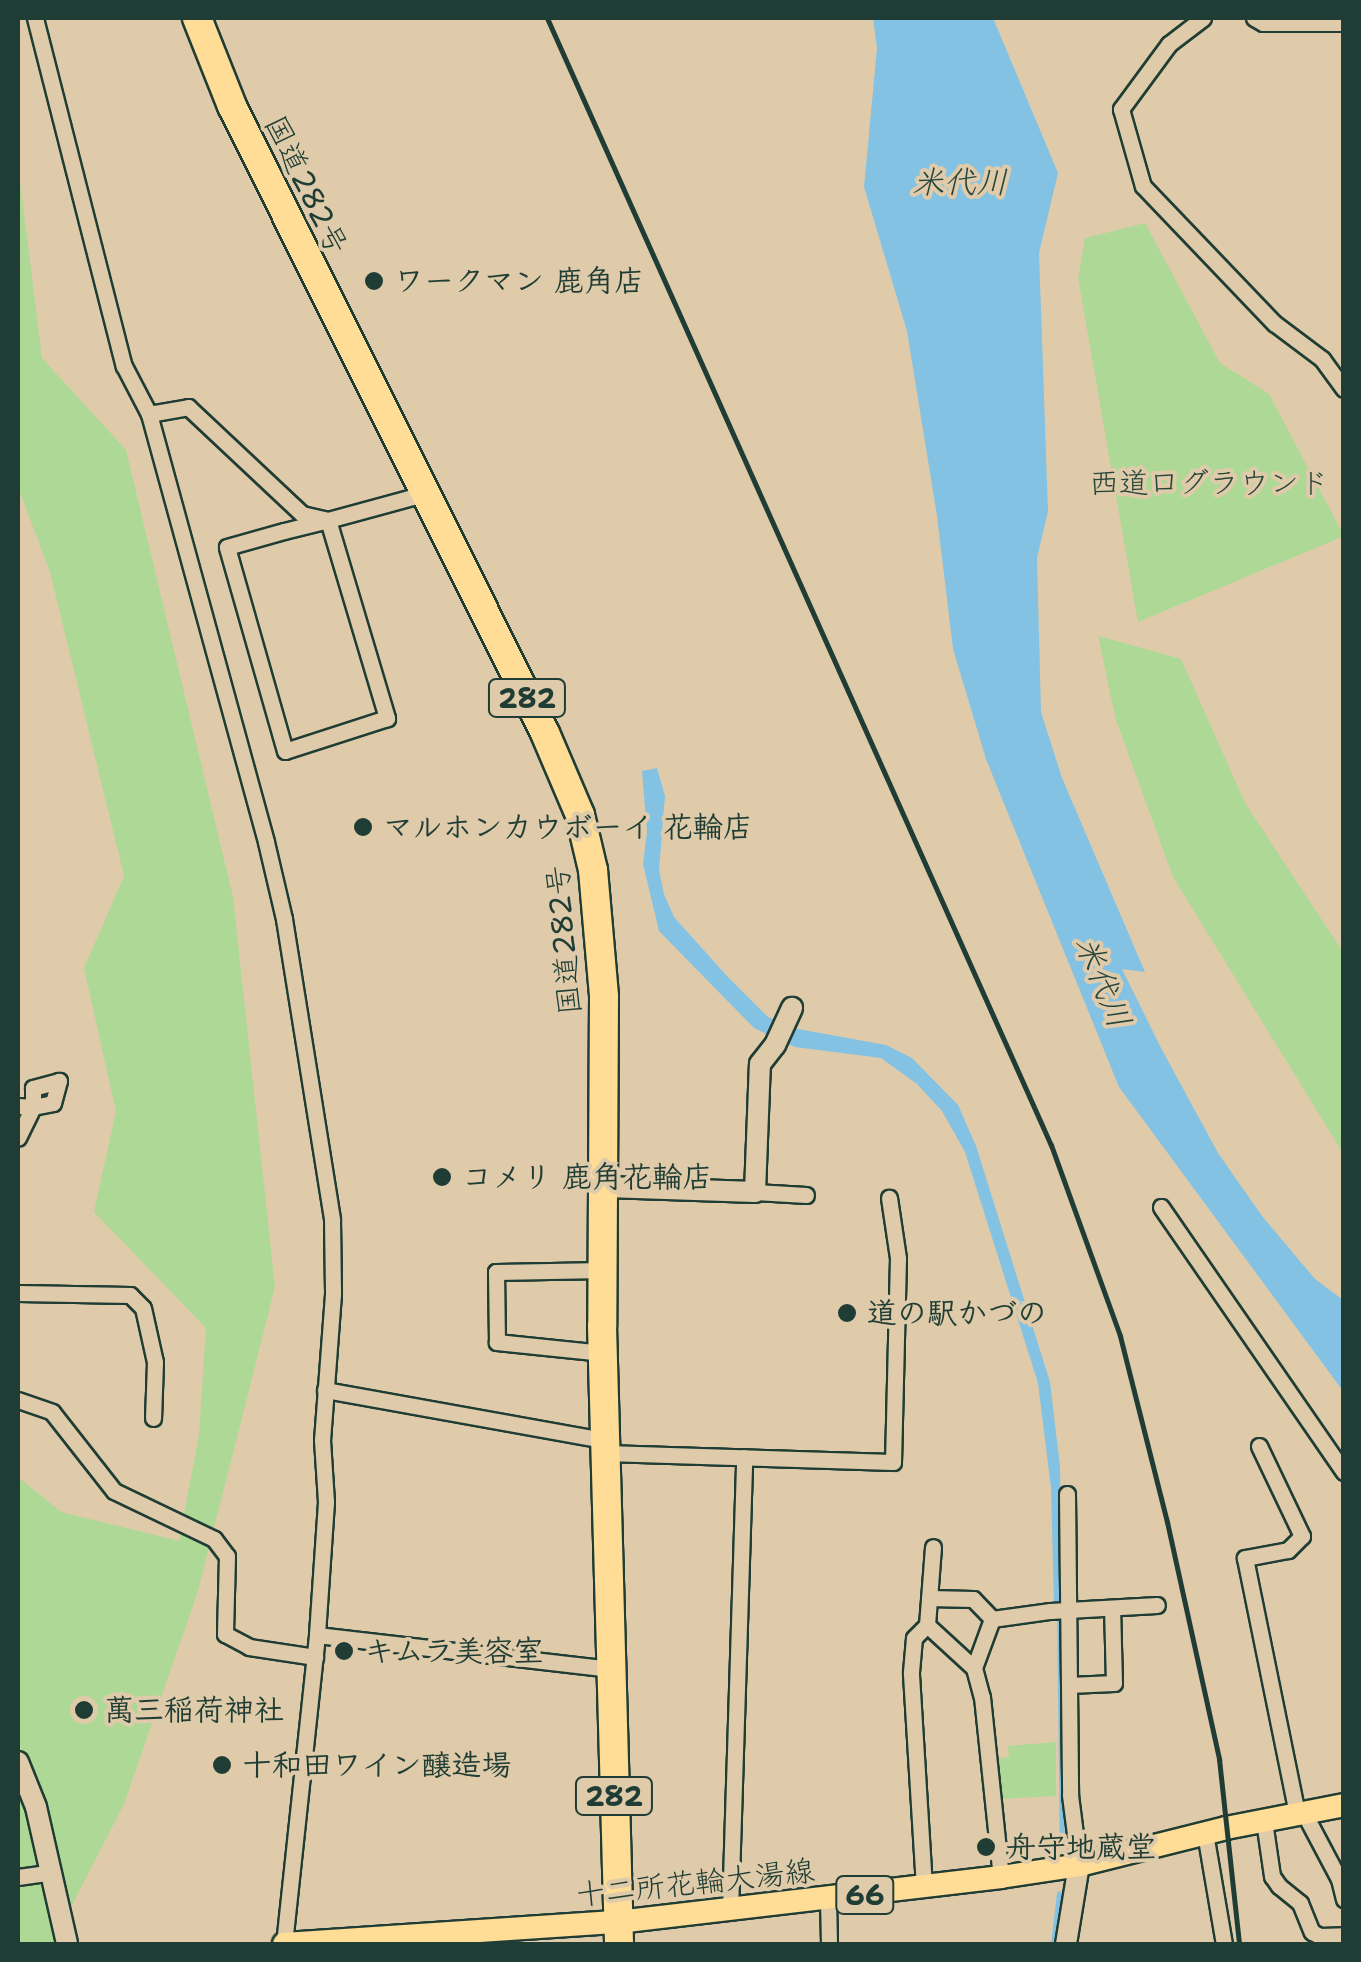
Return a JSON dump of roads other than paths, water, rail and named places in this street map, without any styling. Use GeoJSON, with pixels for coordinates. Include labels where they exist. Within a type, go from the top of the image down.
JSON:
{"type":"FeatureCollection","features":[{"type":"Feature","properties":{"kind":"highway","name":"国道282号"},"geometry":{"type":"LineString","coordinates":[[197,18],[232,106],[545,733],[580,815],[593,870],[604,997],[604,1447],[618,1933]]}},
{"type":"Feature","properties":{"kind":"main road","name":"十二所花輪大湯線"},"geometry":{"type":"LineString","coordinates":[[284,1944],[618,1933],[730,1911],[1078,1865],[1205,1833],[1344,1805]]}},
{"type":"Feature","properties":{"kind":"street"},"geometry":{"type":"LineString","coordinates":[[35,18],[124,366],[149,414],[284,920],[332,1220],[322,1440],[326,1502],[315,1657],[284,1944]]}},
{"type":"Feature","properties":{"kind":"street"},"geometry":{"type":"LineString","coordinates":[[1203,18],[1169,44],[1121,109],[1143,186],[1274,323],[1322,359],[1344,389]]}},
{"type":"Feature","properties":{"kind":"street"},"geometry":{"type":"LineString","coordinates":[[1254,18],[1263,23],[1344,23]]}},
{"type":"Feature","properties":{"kind":"street"},"geometry":{"type":"LineString","coordinates":[[149,414],[188,406],[302,514],[328,520]]}},
{"type":"Feature","properties":{"kind":"street"},"geometry":{"type":"LineString","coordinates":[[328,520],[387,718],[284,751],[227,547],[424,494]]}},
{"type":"Feature","properties":{"kind":"street"},"geometry":{"type":"LineString","coordinates":[[755,1192],[760,1064],[775,1045],[790,1013]]}},
{"type":"Feature","properties":{"kind":"street"},"geometry":{"type":"LineString","coordinates":[[18,1138],[26,1106]]}},
{"type":"Feature","properties":{"kind":"street"},"geometry":{"type":"LineString","coordinates":[[606,1188],[806,1195]]}},
{"type":"Feature","properties":{"kind":"street"},"geometry":{"type":"LineString","coordinates":[[326,1390],[604,1447],[893,1462],[898,1258],[888,1198]]}},
{"type":"Feature","properties":{"kind":"street"},"geometry":{"type":"LineString","coordinates":[[1162,1207],[1344,1472]]}},
{"type":"Feature","properties":{"kind":"street"},"geometry":{"type":"LineString","coordinates":[[603,1353],[498,1342],[496,1272],[604,1270]]}},
{"type":"Feature","properties":{"kind":"street"},"geometry":{"type":"LineString","coordinates":[[18,1293],[130,1295],[143,1308],[154,1362],[153,1418]]}},
{"type":"Feature","properties":{"kind":"street"},"geometry":{"type":"LineString","coordinates":[[18,1400],[52,1412],[114,1491],[214,1538],[226,1556],[226,1634],[249,1647],[315,1657]]}},
{"type":"Feature","properties":{"kind":"street"},"geometry":{"type":"LineString","coordinates":[[1259,1446],[1302,1536],[1288,1550],[1244,1558],[1301,1814],[1339,1878],[1344,1899]]}},
{"type":"Feature","properties":{"kind":"street"},"geometry":{"type":"LineString","coordinates":[[730,1911],[744,1457]]}},
{"type":"Feature","properties":{"kind":"street"},"geometry":{"type":"LineString","coordinates":[[1066,1944],[1078,1865],[1070,1795],[1067,1494]]}},
{"type":"Feature","properties":{"kind":"street"},"geometry":{"type":"LineString","coordinates":[[924,1887],[911,1672],[914,1638],[927,1625],[933,1547]]}},
{"type":"Feature","properties":{"kind":"street"},"geometry":{"type":"LineString","coordinates":[[929,1598],[973,1600],[992,1619]]}},
{"type":"Feature","properties":{"kind":"street"},"geometry":{"type":"LineString","coordinates":[[992,1619],[1050,1610],[1157,1605]]}},
{"type":"Feature","properties":{"kind":"street"},"geometry":{"type":"LineString","coordinates":[[1069,1684],[1114,1684],[1112,1608]]}},
{"type":"Feature","properties":{"kind":"street"},"geometry":{"type":"LineString","coordinates":[[974,1668],[992,1619]]}},
{"type":"Feature","properties":{"kind":"street"},"geometry":{"type":"LineString","coordinates":[[927,1625],[974,1668],[982,1697],[1001,1877]]}},
{"type":"Feature","properties":{"kind":"street"},"geometry":{"type":"LineString","coordinates":[[317,1635],[610,1669]]}},
{"type":"Feature","properties":{"kind":"street"},"geometry":{"type":"LineString","coordinates":[[18,1762],[36,1807],[66,1944]]}},
{"type":"Feature","properties":{"kind":"street"},"geometry":{"type":"LineString","coordinates":[[1264,1820],[1272,1876],[1300,1903],[1312,1932],[1320,1936],[1344,1935]]}},
{"type":"Feature","properties":{"kind":"street"},"geometry":{"type":"LineString","coordinates":[[1205,1833],[1224,1944]]}},
{"type":"Feature","properties":{"kind":"street"},"geometry":{"type":"LineString","coordinates":[[18,1877],[53,1872]]}},
{"type":"Feature","properties":{"kind":"street"},"geometry":{"type":"LineString","coordinates":[[828,1899],[829,1944]]}},
{"type":"Feature","properties":{"kind":"water","name":"米代川"},"geometry":{"type":"Polygon","coordinates":[[[873,18],[993,18],[1058,173],[1039,253],[1048,511],[1037,558],[1041,712],[1062,778],[1145,972],[1122,969],[1161,1048],[1218,1153],[1262,1216],[1315,1279],[1343,1300],[1343,1391],[1119,1087],[986,759],[953,649],[937,516],[907,331],[864,187],[877,48],[873,18]]]}},
{"type":"Feature","properties":{"kind":"water"},"geometry":{"type":"Polygon","coordinates":[[[657,768],[665,796],[659,870],[674,917],[768,1017],[798,1029],[886,1045],[912,1058],[958,1105],[976,1146],[1050,1382],[1060,1467],[1063,1605],[1054,1604],[1051,1488],[1038,1383],[965,1152],[942,1111],[917,1084],[881,1058],[795,1047],[754,1028],[659,931],[643,864],[647,832],[642,771],[657,768]]]}},
{"type":"Feature","properties":{"kind":"waterway"},"geometry":{"type":"LineString","coordinates":[[1059,1612],[1062,1845]]}},
{"type":"Feature","properties":{"kind":"waterway"},"geometry":{"type":"LineString","coordinates":[[1053,1944],[1059,1893]]}},
{"type":"Feature","properties":{"kind":"railway"},"geometry":{"type":"LineString","coordinates":[[547,18],[1051,1145],[1120,1336],[1167,1522],[1219,1759],[1239,1944]]}},
{"type":"Feature","properties":{"kind":"place","name":"ワークマン 鹿角店"},"geometry":{"type":"Point","coordinates":[374,281]}},
{"type":"Feature","properties":{"kind":"place","name":"マルホンカウボーイ 花輪店"},"geometry":{"type":"Point","coordinates":[363,827]}},
{"type":"Feature","properties":{"kind":"place","name":"コメリ 鹿角花輪店"},"geometry":{"type":"Point","coordinates":[442,1177]}},
{"type":"Feature","properties":{"kind":"place","name":"道の駅かづの"},"geometry":{"type":"Point","coordinates":[847,1313]}},
{"type":"Feature","properties":{"kind":"place","name":"キムラ美容室"},"geometry":{"type":"Point","coordinates":[344,1651]}},
{"type":"Feature","properties":{"kind":"place","name":"萬三稲荷神社"},"geometry":{"type":"Point","coordinates":[84,1710]}},
{"type":"Feature","properties":{"kind":"place","name":"十和田ワイン醸造場"},"geometry":{"type":"Point","coordinates":[222,1765]}},
{"type":"Feature","properties":{"kind":"place","name":"舟守地蔵堂"},"geometry":{"type":"Point","coordinates":[986,1847]}},
{"type":"Feature","properties":{"kind":"park label","name":"西道口グラウンド"},"geometry":{"type":"Point","coordinates":[1209,483]}}]}
